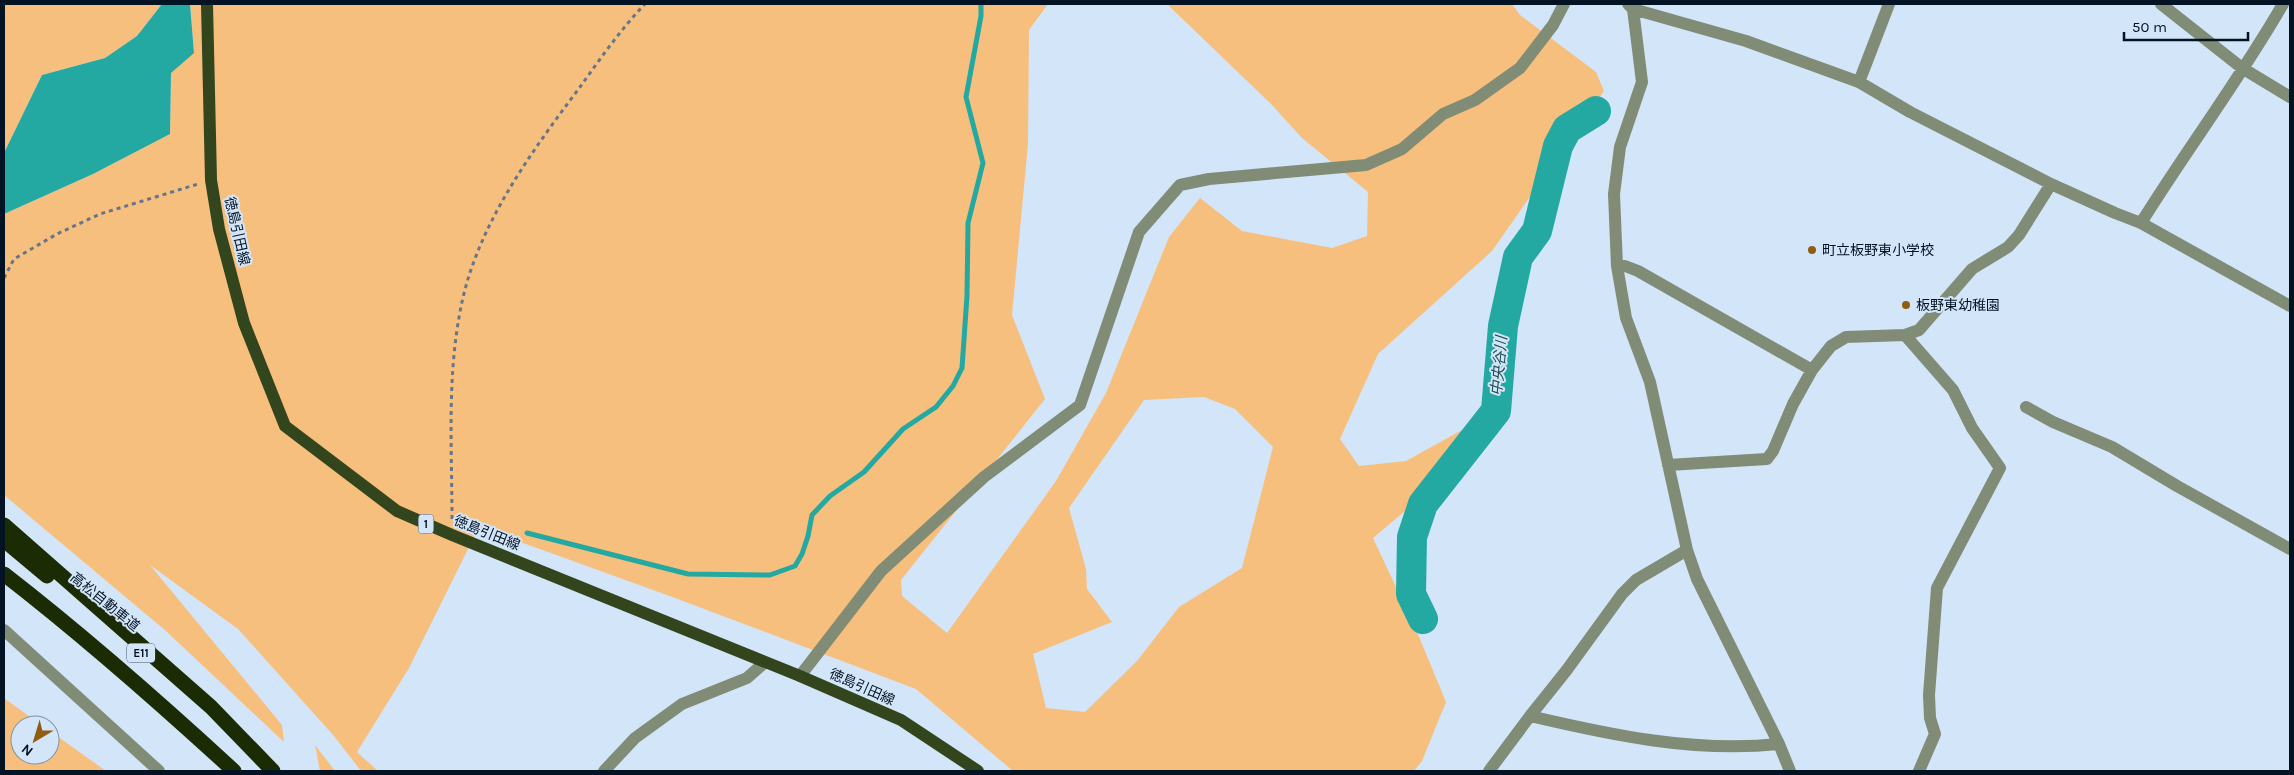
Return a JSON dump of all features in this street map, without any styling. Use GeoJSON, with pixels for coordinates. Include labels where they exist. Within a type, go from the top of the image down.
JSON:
{"type":"FeatureCollection","features":[{"type":"Feature","properties":{"kind":"highway"},"geometry":{"type":"LineString","coordinates":[[4,525],[211,707],[273,771]]}},
{"type":"Feature","properties":{"kind":"highway","name":"高松自動車道"},"geometry":{"type":"LineString","coordinates":[[4,540],[140,652],[273,771]]}},
{"type":"Feature","properties":{"kind":"highway","name":"E11"},"geometry":{"type":"LineString","coordinates":[[4,574],[68,624],[147,691],[234,771]]}},
{"type":"Feature","properties":{"kind":"highway"},"geometry":{"type":"LineString","coordinates":[[4,582],[68,624]]}},
{"type":"Feature","properties":{"kind":"main road","name":"徳島引田線"},"geometry":{"type":"LineString","coordinates":[[206,4],[211,180],[219,229],[244,323],[285,426],[397,511],[764,663],[800,676],[901,720],[978,771]]}},
{"type":"Feature","properties":{"kind":"street"},"geometry":{"type":"LineString","coordinates":[[800,676],[881,571],[984,477],[1080,405],[1139,232],[1180,186],[1209,179],[1366,165],[1402,148],[1443,114],[1475,100],[1520,68],[1553,25],[1564,4]]}},
{"type":"Feature","properties":{"kind":"street"},"geometry":{"type":"LineString","coordinates":[[1859,82],[1889,4]]}},
{"type":"Feature","properties":{"kind":"street"},"geometry":{"type":"LineString","coordinates":[[2161,4],[2242,68],[2290,97]]}},
{"type":"Feature","properties":{"kind":"street"},"geometry":{"type":"LineString","coordinates":[[2141,223],[2284,4]]}},
{"type":"Feature","properties":{"kind":"street"},"geometry":{"type":"LineString","coordinates":[[1790,771],[1780,744],[1698,579],[1687,550],[1650,382],[1626,318],[1617,266],[1614,194],[1620,147],[1642,82],[1630,6],[1746,41],[1859,82],[1910,112],[2051,184],[2141,223],[2290,306]]}},
{"type":"Feature","properties":{"kind":"street"},"geometry":{"type":"LineString","coordinates":[[1668,465],[1767,459],[1773,451],[1793,404],[1812,370],[1831,346],[1846,337],[1905,335],[1919,330],[1972,269],[2008,247],[2051,184]]}},
{"type":"Feature","properties":{"kind":"street"},"geometry":{"type":"LineString","coordinates":[[1617,266],[1625,266],[1638,272],[1812,370]]}},
{"type":"Feature","properties":{"kind":"street"},"geometry":{"type":"LineString","coordinates":[[1905,335],[1953,390],[1972,428],[2000,468],[1937,588],[1929,695],[1930,718],[1935,734],[1919,771]]}},
{"type":"Feature","properties":{"kind":"street"},"geometry":{"type":"LineString","coordinates":[[2026,407],[2053,422],[2112,447],[2177,486],[2290,549]]}},
{"type":"Feature","properties":{"kind":"street"},"geometry":{"type":"LineString","coordinates":[[1489,771],[1622,594],[1636,580],[1687,550]]}},
{"type":"Feature","properties":{"kind":"street"},"geometry":{"type":"LineString","coordinates":[[4,630],[159,771]]}},
{"type":"Feature","properties":{"kind":"street"},"geometry":{"type":"LineString","coordinates":[[604,771],[635,738],[682,704],[747,678],[764,663]]}},
{"type":"Feature","properties":{"kind":"street"},"geometry":{"type":"LineString","coordinates":[[1530,716],[1636,739],[1717,746],[1780,744]]}},
{"type":"Feature","properties":{"kind":"path"},"geometry":{"type":"LineString","coordinates":[[452,535],[452,363],[460,310],[474,257],[483,236],[543,136],[615,39],[645,4]]}},
{"type":"Feature","properties":{"kind":"path"},"geometry":{"type":"LineString","coordinates":[[4,278],[14,259],[57,234],[100,214],[211,180]]}},
{"type":"Feature","properties":{"kind":"shaded area"},"geometry":{"type":"Polygon","coordinates":[[[4,4],[162,4],[137,36],[105,58],[42,75],[4,153],[4,4]]]}},
{"type":"Feature","properties":{"kind":"shaded area"},"geometry":{"type":"Polygon","coordinates":[[[162,4],[190,4],[194,53],[171,73],[170,134],[93,174],[4,214],[4,153],[42,75],[105,58],[137,36],[162,4]]]}},
{"type":"Feature","properties":{"kind":"shaded area"},"geometry":{"type":"Polygon","coordinates":[[[190,4],[1048,4],[1029,30],[1028,144],[1012,315],[1045,399],[901,580],[902,596],[947,633],[1056,481],[1106,393],[1169,237],[1200,198],[1242,231],[1332,248],[1367,236],[1368,192],[1302,138],[1271,104],[1167,4],[1512,4],[1520,15],[1596,72],[1604,91],[1492,251],[1378,354],[1340,439],[1359,466],[1406,461],[1462,430],[1475,452],[1373,538],[1417,632],[1446,702],[1422,761],[1414,771],[1013,771],[916,689],[675,598],[479,527],[409,668],[357,752],[378,771],[361,771],[334,736],[238,629],[150,565],[282,725],[284,742],[166,631],[4,495],[4,214],[93,174],[170,134],[171,73],[194,52],[190,4]],[[1204,397],[1144,400],[1069,508],[1086,569],[1087,589],[1112,622],[1033,654],[1046,708],[1085,712],[1137,661],[1179,607],[1242,568],[1273,447],[1235,409],[1204,397]]]}},
{"type":"Feature","properties":{"kind":"shaded area"},"geometry":{"type":"Polygon","coordinates":[[[4,698],[27,715],[10,715],[10,765],[60,765],[60,738],[106,771],[4,771],[4,698]]]}},
{"type":"Feature","properties":{"kind":"shaded area"},"geometry":{"type":"Polygon","coordinates":[[[315,745],[335,771],[320,771],[315,745]]]}},
{"type":"Feature","properties":{"kind":"waterway"},"geometry":{"type":"LineString","coordinates":[[527,533],[688,574],[770,575],[795,566],[802,554],[812,515],[830,496],[864,472],[903,429],[936,407],[953,386],[962,368],[967,296],[968,223],[983,163],[966,97],[981,16],[981,4]]}},
{"type":"Feature","properties":{"kind":"waterway","name":"中央谷川"},"geometry":{"type":"LineString","coordinates":[[1423,619],[1411,594],[1412,537],[1423,504],[1496,411],[1503,326],[1518,257],[1537,231],[1558,146],[1567,129],[1596,111]]}},
{"type":"Feature","properties":{"kind":"place","name":"町立板野東小学校"},"geometry":{"type":"Point","coordinates":[1812,250]}},
{"type":"Feature","properties":{"kind":"place","name":"板野東幼稚園"},"geometry":{"type":"Point","coordinates":[1906,305]}}]}
